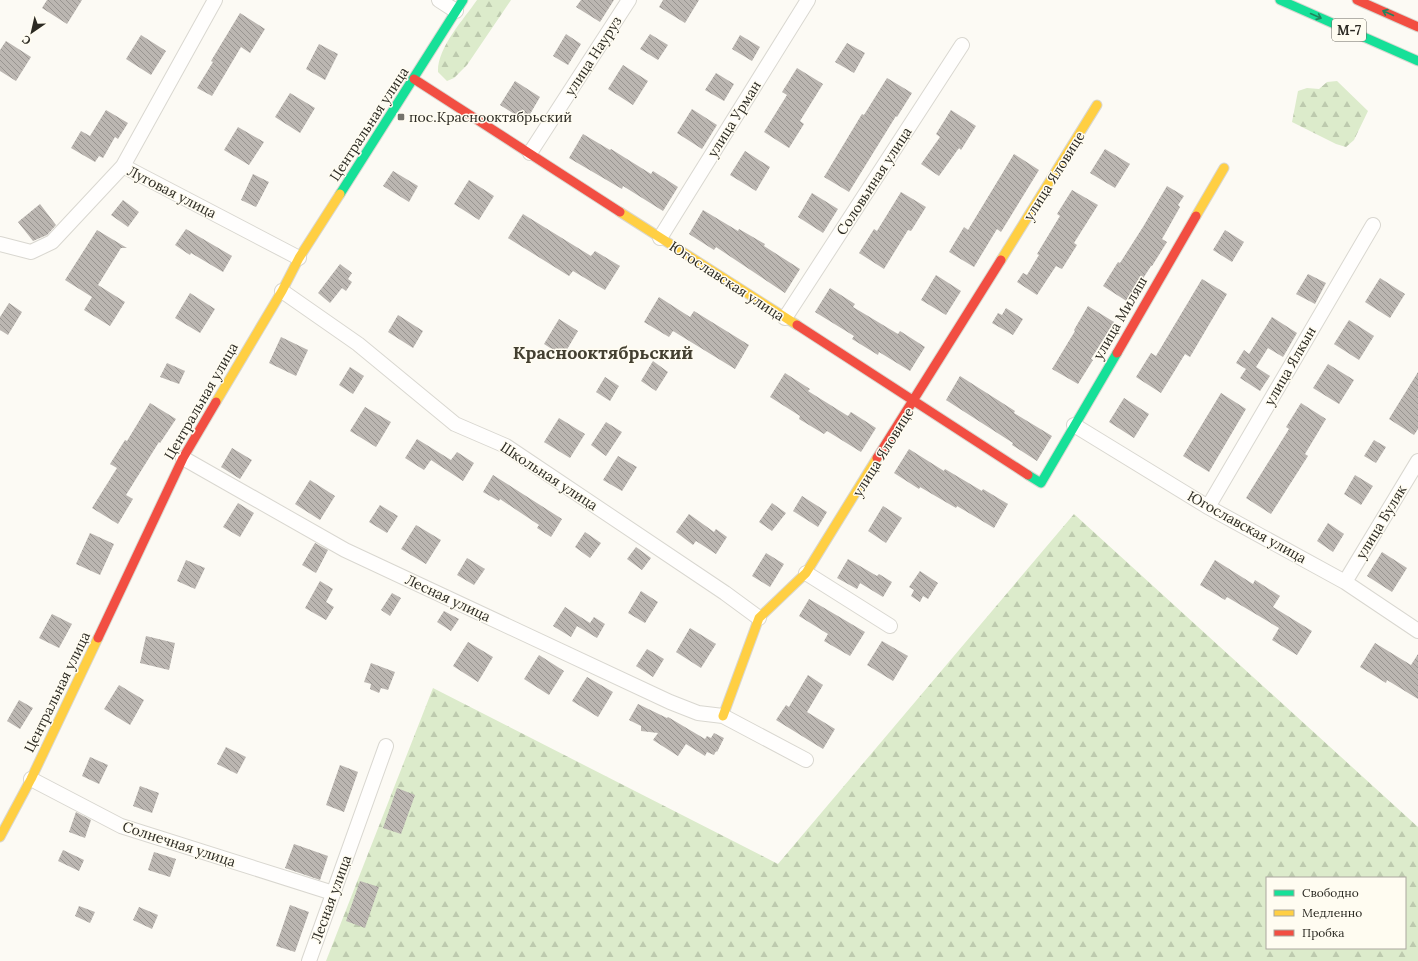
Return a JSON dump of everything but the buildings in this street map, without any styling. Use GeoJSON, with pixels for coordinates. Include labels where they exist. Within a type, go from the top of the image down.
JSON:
{"type":"FeatureCollection","features":[{"type":"Feature","properties":{"kind":"main road","name":"М-7"},"geometry":{"type":"LineString","coordinates":[[1280,0],[1418,61]]}},
{"type":"Feature","properties":{"kind":"main road","name":"М-7"},"geometry":{"type":"LineString","coordinates":[[1357,0],[1418,27]]}},
{"type":"Feature","properties":{"kind":"main road","name":"Центральная улица"},"geometry":{"type":"LineString","coordinates":[[0,837],[31,779],[183,458],[282,291],[299,258],[460,6]]}},
{"type":"Feature","properties":{"kind":"main road","name":"Югославская улица"},"geometry":{"type":"LineString","coordinates":[[414,79],[1041,483]]}},
{"type":"Feature","properties":{"kind":"main road","name":"улица Яловице"},"geometry":{"type":"LineString","coordinates":[[723,716],[759,618],[806,573],[1097,106]]}},
{"type":"Feature","properties":{"kind":"main road","name":"улица Миляш"},"geometry":{"type":"LineString","coordinates":[[1041,483],[1224,168]]}},
{"type":"Feature","properties":{"kind":"street"},"geometry":{"type":"LineString","coordinates":[[123,166],[215,0]]}},
{"type":"Feature","properties":{"kind":"street"},"geometry":{"type":"LineString","coordinates":[[439,0],[460,6]]}},
{"type":"Feature","properties":{"kind":"street","name":"улица Науруз"},"geometry":{"type":"LineString","coordinates":[[530,153],[629,0]]}},
{"type":"Feature","properties":{"kind":"street","name":"улица Урман"},"geometry":{"type":"LineString","coordinates":[[660,238],[808,0]]}},
{"type":"Feature","properties":{"kind":"street","name":"Соловьиная улица"},"geometry":{"type":"LineString","coordinates":[[785,318],[962,45]]}},
{"type":"Feature","properties":{"kind":"street","name":"Луговая улица"},"geometry":{"type":"LineString","coordinates":[[0,244],[31,252],[52,242],[123,166],[299,258]]}},
{"type":"Feature","properties":{"kind":"street","name":"улица Ялкын"},"geometry":{"type":"LineString","coordinates":[[1208,507],[1373,225]]}},
{"type":"Feature","properties":{"kind":"street","name":"Школьная улица"},"geometry":{"type":"LineString","coordinates":[[282,291],[358,344],[455,424],[506,446],[719,589],[759,618]]}},
{"type":"Feature","properties":{"kind":"street","name":"Югославская улица"},"geometry":{"type":"LineString","coordinates":[[1074,425],[1208,507],[1345,582],[1418,632]]}},
{"type":"Feature","properties":{"kind":"street","name":"Лесная улица"},"geometry":{"type":"LineString","coordinates":[[183,458],[345,550],[670,702],[698,713],[723,716]]}},
{"type":"Feature","properties":{"kind":"street","name":"улица Буляк"},"geometry":{"type":"LineString","coordinates":[[1345,582],[1418,461]]}},
{"type":"Feature","properties":{"kind":"street"},"geometry":{"type":"LineString","coordinates":[[806,573],[890,626]]}},
{"type":"Feature","properties":{"kind":"street"},"geometry":{"type":"LineString","coordinates":[[723,716],[806,760]]}},
{"type":"Feature","properties":{"kind":"street","name":"Лесная улица"},"geometry":{"type":"LineString","coordinates":[[309,961],[386,746]]}},
{"type":"Feature","properties":{"kind":"street","name":"Солнечная улица"},"geometry":{"type":"LineString","coordinates":[[31,779],[121,826],[333,893]]}},
{"type":"Feature","properties":{"kind":"green space"},"geometry":{"type":"Polygon","coordinates":[[[477,0],[511,0],[467,65],[454,78],[447,81],[438,72],[442,53],[452,34],[477,0]]]}},
{"type":"Feature","properties":{"kind":"green space"},"geometry":{"type":"Polygon","coordinates":[[[1337,81],[1368,111],[1354,140],[1346,147],[1336,144],[1292,122],[1298,91],[1307,88],[1319,89],[1327,82],[1337,81]]]}},
{"type":"Feature","properties":{"kind":"green space"},"geometry":{"type":"Polygon","coordinates":[[[1074,514],[1418,827],[1418,961],[326,961],[433,688],[778,864],[1074,514]]]}},
{"type":"Feature","properties":{"kind":"traffic: fast"},"geometry":{"type":"LineString","coordinates":[[340,194],[463,0]]}},
{"type":"Feature","properties":{"kind":"traffic: fast"},"geometry":{"type":"LineString","coordinates":[[1280,0],[1418,61]]}},
{"type":"Feature","properties":{"kind":"traffic: fast"},"geometry":{"type":"LineString","coordinates":[[1028,475],[1041,483],[1117,353]]}},
{"type":"Feature","properties":{"kind":"traffic: slow"},"geometry":{"type":"LineString","coordinates":[[1001,260],[1097,105]]}},
{"type":"Feature","properties":{"kind":"traffic: slow"},"geometry":{"type":"LineString","coordinates":[[1196,216],[1224,168]]}},
{"type":"Feature","properties":{"kind":"traffic: slow"},"geometry":{"type":"LineString","coordinates":[[216,402],[282,291],[299,258],[340,194]]}},
{"type":"Feature","properties":{"kind":"traffic: slow"},"geometry":{"type":"LineString","coordinates":[[620,212],[797,325]]}},
{"type":"Feature","properties":{"kind":"traffic: slow"},"geometry":{"type":"LineString","coordinates":[[723,716],[759,618],[806,573],[877,458]]}},
{"type":"Feature","properties":{"kind":"traffic: slow"},"geometry":{"type":"LineString","coordinates":[[0,837],[31,779],[98,638]]}},
{"type":"Feature","properties":{"kind":"traffic: jam"},"geometry":{"type":"LineString","coordinates":[[1357,0],[1418,27]]}},
{"type":"Feature","properties":{"kind":"traffic: jam"},"geometry":{"type":"LineString","coordinates":[[414,79],[620,212]]}},
{"type":"Feature","properties":{"kind":"traffic: jam"},"geometry":{"type":"LineString","coordinates":[[1117,353],[1196,216]]}},
{"type":"Feature","properties":{"kind":"traffic: jam"},"geometry":{"type":"LineString","coordinates":[[877,458],[1001,260]]}},
{"type":"Feature","properties":{"kind":"traffic: jam"},"geometry":{"type":"LineString","coordinates":[[797,325],[1028,475]]}},
{"type":"Feature","properties":{"kind":"traffic: jam"},"geometry":{"type":"LineString","coordinates":[[98,638],[183,458],[216,402]]}},
{"type":"Feature","properties":{"kind":"place","name":"пос.Краснооктябрьский"},"geometry":{"type":"Point","coordinates":[401,117]}},
{"type":"Feature","properties":{"kind":"district","name":"Краснооктябрьский"},"geometry":{"type":"Point","coordinates":[603,353]}}]}
